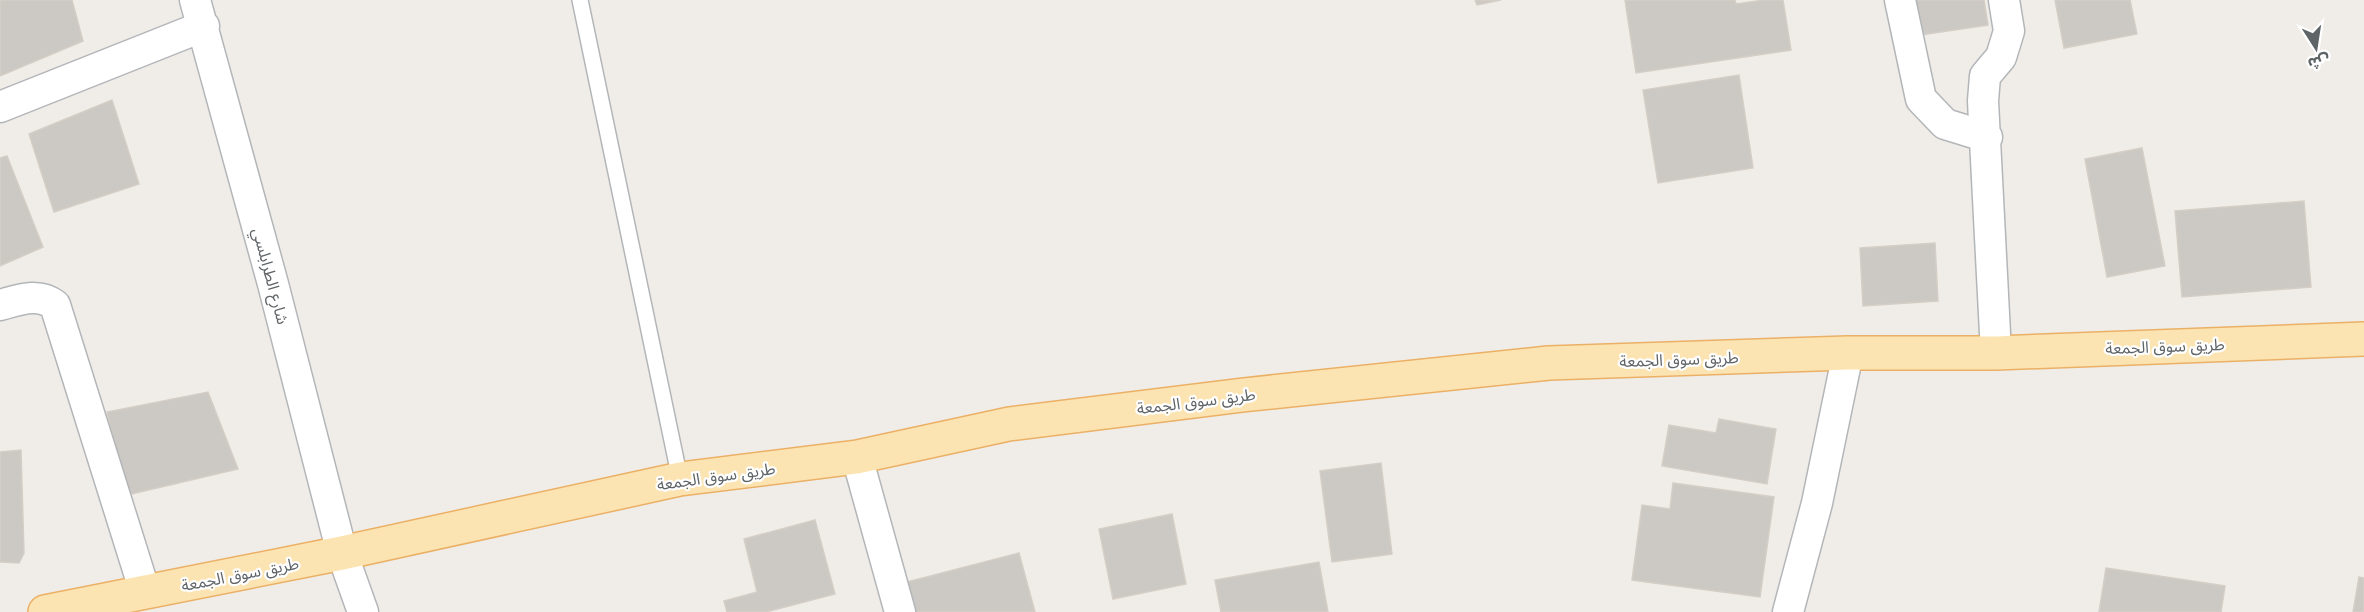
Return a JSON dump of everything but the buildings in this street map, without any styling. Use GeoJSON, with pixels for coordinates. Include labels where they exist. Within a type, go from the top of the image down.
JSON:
{"type":"FeatureCollection","features":[{"type":"Feature","properties":{"kind":"main road","name":"طريق سوق الجمعة"},"geometry":{"type":"LineString","coordinates":[[45,612],[342,553],[680,479],[857,457],[1009,424],[1255,394],[1537,364],[1848,353],[1996,353],[2364,339]]}},
{"type":"Feature","properties":{"kind":"street"},"geometry":{"type":"LineString","coordinates":[[1900,0],[1921,99],[1945,124],[1987,137]]}},
{"type":"Feature","properties":{"kind":"street"},"geometry":{"type":"LineString","coordinates":[[1996,353],[1987,137],[1983,101],[1986,76],[2001,57],[2008,31],[2004,0]]}},
{"type":"Feature","properties":{"kind":"street"},"geometry":{"type":"LineString","coordinates":[[0,107],[200,13]]}},
{"type":"Feature","properties":{"kind":"street","name":"شارع الطرابلسي"},"geometry":{"type":"LineString","coordinates":[[200,13],[342,553],[363,612]]}},
{"type":"Feature","properties":{"kind":"street"},"geometry":{"type":"LineString","coordinates":[[0,305],[28,297],[46,298],[55,305],[145,592]]}},
{"type":"Feature","properties":{"kind":"street"},"geometry":{"type":"LineString","coordinates":[[1788,612],[1817,503],[1848,353]]}},
{"type":"Feature","properties":{"kind":"street"},"geometry":{"type":"LineString","coordinates":[[857,457],[900,612]]}},
{"type":"Feature","properties":{"kind":"lane"},"geometry":{"type":"LineString","coordinates":[[580,0],[680,479]]}}]}
